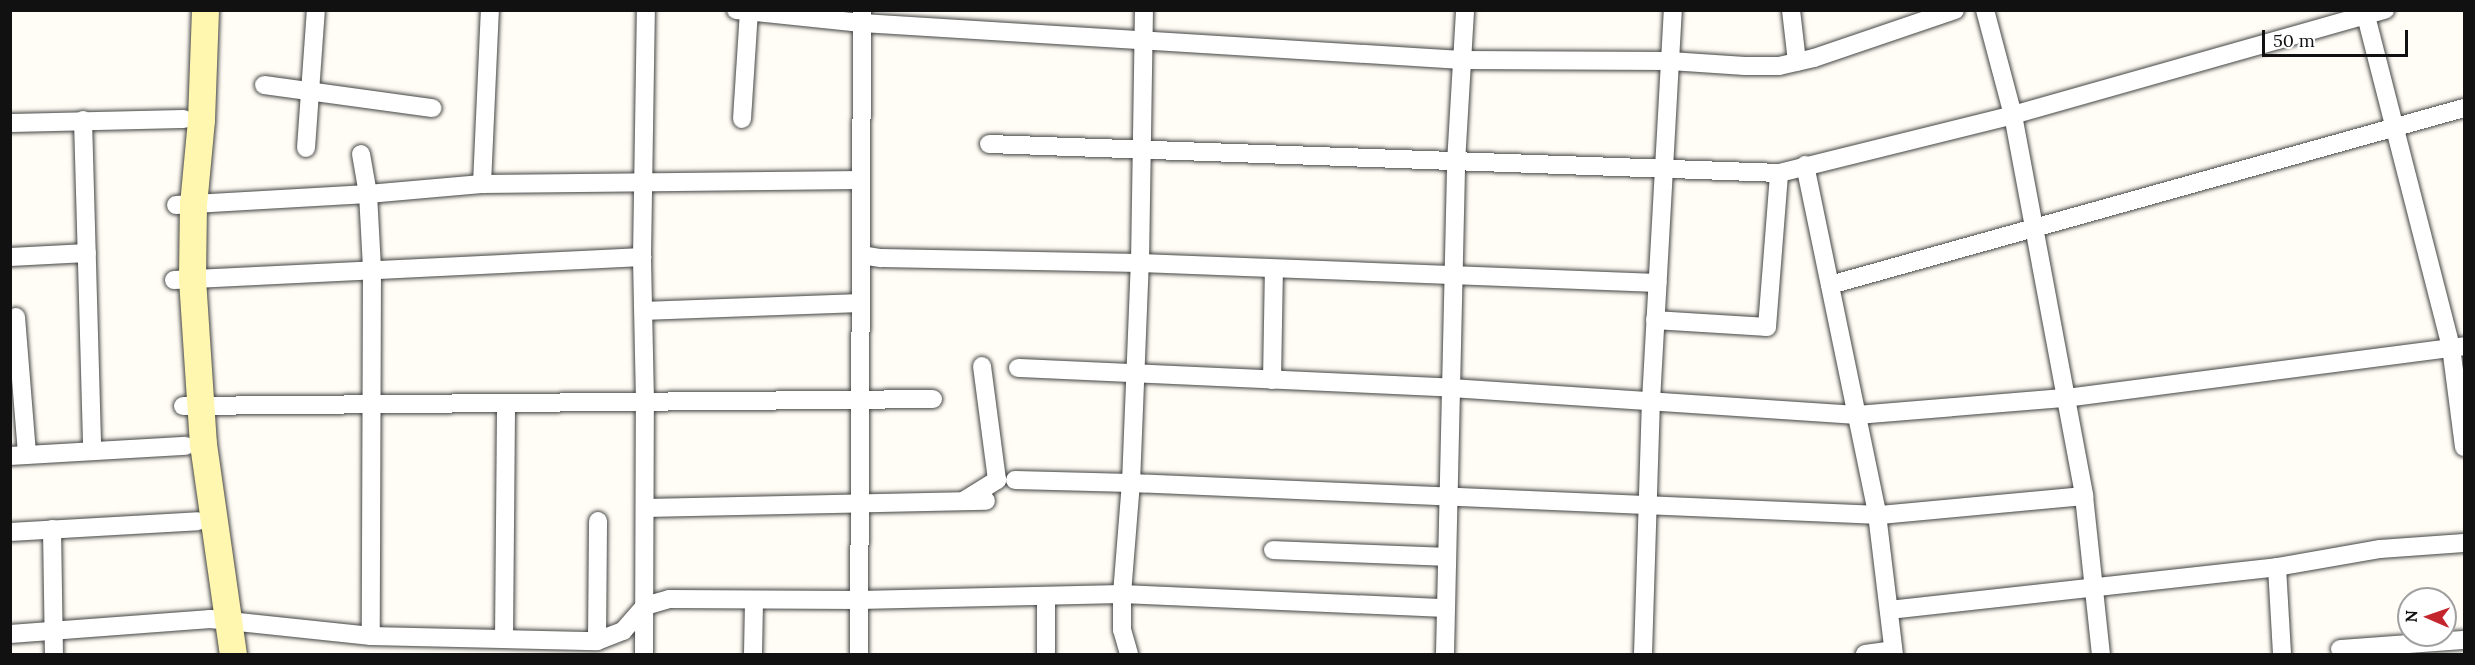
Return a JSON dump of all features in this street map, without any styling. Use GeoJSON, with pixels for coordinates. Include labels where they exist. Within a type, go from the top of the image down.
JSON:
{"type":"FeatureCollection","features":[{"type":"Feature","properties":{"kind":"street"},"geometry":{"type":"LineString","coordinates":[[188,10],[184,119],[183,280],[191,406],[219,620],[215,654]]}},
{"type":"Feature","properties":{"kind":"street"},"geometry":{"type":"LineString","coordinates":[[185,204],[201,120],[205,10]]}},
{"type":"Feature","properties":{"kind":"street"},"geometry":{"type":"LineString","coordinates":[[306,148],[316,10]]}},
{"type":"Feature","properties":{"kind":"street"},"geometry":{"type":"LineString","coordinates":[[482,184],[490,10]]}},
{"type":"Feature","properties":{"kind":"street"},"geometry":{"type":"LineString","coordinates":[[644,654],[645,402],[642,257],[645,183],[645,10]]}},
{"type":"Feature","properties":{"kind":"street"},"geometry":{"type":"LineString","coordinates":[[1129,654],[1122,630],[1122,594],[1131,483],[1140,263],[1144,10]]}},
{"type":"Feature","properties":{"kind":"street"},"geometry":{"type":"LineString","coordinates":[[1444,654],[1456,163],[1465,10]]}},
{"type":"Feature","properties":{"kind":"street"},"geometry":{"type":"LineString","coordinates":[[1643,654],[1651,401],[1673,10]]}},
{"type":"Feature","properties":{"kind":"street"},"geometry":{"type":"LineString","coordinates":[[1791,10],[1797,62]]}},
{"type":"Feature","properties":{"kind":"street"},"geometry":{"type":"LineString","coordinates":[[741,119],[743,11],[862,17],[1143,40],[1462,60],[1670,61],[1779,66],[1955,10]]}},
{"type":"Feature","properties":{"kind":"street"},"geometry":{"type":"LineString","coordinates":[[1985,10],[2013,115],[2084,496],[2101,654]]}},
{"type":"Feature","properties":{"kind":"street"},"geometry":{"type":"LineString","coordinates":[[989,144],[1779,174],[1805,165],[2013,115],[2385,10]]}},
{"type":"Feature","properties":{"kind":"street"},"geometry":{"type":"LineString","coordinates":[[2366,16],[2394,128],[2458,346],[2464,447]]}},
{"type":"Feature","properties":{"kind":"street"},"geometry":{"type":"LineString","coordinates":[[859,654],[862,17]]}},
{"type":"Feature","properties":{"kind":"street"},"geometry":{"type":"LineString","coordinates":[[264,85],[432,108]]}},
{"type":"Feature","properties":{"kind":"street"},"geometry":{"type":"LineString","coordinates":[[1830,285],[2464,108]]}},
{"type":"Feature","properties":{"kind":"street"},"geometry":{"type":"LineString","coordinates":[[10,123],[184,119]]}},
{"type":"Feature","properties":{"kind":"street"},"geometry":{"type":"LineString","coordinates":[[83,120],[92,451]]}},
{"type":"Feature","properties":{"kind":"street"},"geometry":{"type":"LineString","coordinates":[[361,154],[368,194],[372,269],[371,636]]}},
{"type":"Feature","properties":{"kind":"street"},"geometry":{"type":"LineString","coordinates":[[1805,165],[1878,514],[1893,652],[1865,654]]}},
{"type":"Feature","properties":{"kind":"street"},"geometry":{"type":"LineString","coordinates":[[1655,320],[1767,327],[1779,174]]}},
{"type":"Feature","properties":{"kind":"street"},"geometry":{"type":"LineString","coordinates":[[185,204],[368,194],[482,184],[860,180]]}},
{"type":"Feature","properties":{"kind":"street"},"geometry":{"type":"LineString","coordinates":[[10,257],[87,254]]}},
{"type":"Feature","properties":{"kind":"street"},"geometry":{"type":"LineString","coordinates":[[861,255],[881,258],[1140,263],[1453,277],[1658,283]]}},
{"type":"Feature","properties":{"kind":"street"},"geometry":{"type":"LineString","coordinates":[[183,280],[642,257]]}},
{"type":"Feature","properties":{"kind":"street"},"geometry":{"type":"LineString","coordinates":[[1272,380],[1274,269]]}},
{"type":"Feature","properties":{"kind":"street"},"geometry":{"type":"LineString","coordinates":[[644,311],[859,303]]}},
{"type":"Feature","properties":{"kind":"street"},"geometry":{"type":"LineString","coordinates":[[16,317],[19,455],[186,446]]}},
{"type":"Feature","properties":{"kind":"street"},"geometry":{"type":"LineString","coordinates":[[1018,368],[1451,388],[1857,415],[2066,398],[2458,346]]}},
{"type":"Feature","properties":{"kind":"street"},"geometry":{"type":"LineString","coordinates":[[964,500],[997,480],[982,366]]}},
{"type":"Feature","properties":{"kind":"street"},"geometry":{"type":"LineString","coordinates":[[191,406],[933,399]]}},
{"type":"Feature","properties":{"kind":"street"},"geometry":{"type":"LineString","coordinates":[[504,639],[506,403]]}},
{"type":"Feature","properties":{"kind":"street"},"geometry":{"type":"LineString","coordinates":[[191,406],[186,446],[198,521],[219,620],[233,654]]}},
{"type":"Feature","properties":{"kind":"street"},"geometry":{"type":"LineString","coordinates":[[1014,480],[1878,514],[2084,496]]}},
{"type":"Feature","properties":{"kind":"street"},"geometry":{"type":"LineString","coordinates":[[645,508],[986,501]]}},
{"type":"Feature","properties":{"kind":"street"},"geometry":{"type":"LineString","coordinates":[[10,532],[198,521]]}},
{"type":"Feature","properties":{"kind":"street"},"geometry":{"type":"LineString","coordinates":[[597,641],[598,521]]}},
{"type":"Feature","properties":{"kind":"street"},"geometry":{"type":"LineString","coordinates":[[52,529],[54,654]]}},
{"type":"Feature","properties":{"kind":"street"},"geometry":{"type":"LineString","coordinates":[[1889,610],[2277,567],[2380,549],[2464,543]]}},
{"type":"Feature","properties":{"kind":"street"},"geometry":{"type":"LineString","coordinates":[[1273,550],[1447,557]]}},
{"type":"Feature","properties":{"kind":"street"},"geometry":{"type":"LineString","coordinates":[[2277,567],[2282,654]]}},
{"type":"Feature","properties":{"kind":"street"},"geometry":{"type":"LineString","coordinates":[[10,634],[219,620],[371,636],[597,641],[623,631],[645,606],[669,600],[754,602],[1046,598],[1122,594],[1446,608]]}},
{"type":"Feature","properties":{"kind":"street"},"geometry":{"type":"LineString","coordinates":[[1046,598],[1046,654]]}},
{"type":"Feature","properties":{"kind":"street"},"geometry":{"type":"LineString","coordinates":[[753,654],[754,602]]}},
{"type":"Feature","properties":{"kind":"street"},"geometry":{"type":"LineString","coordinates":[[2340,649],[2464,640]]}}]}
